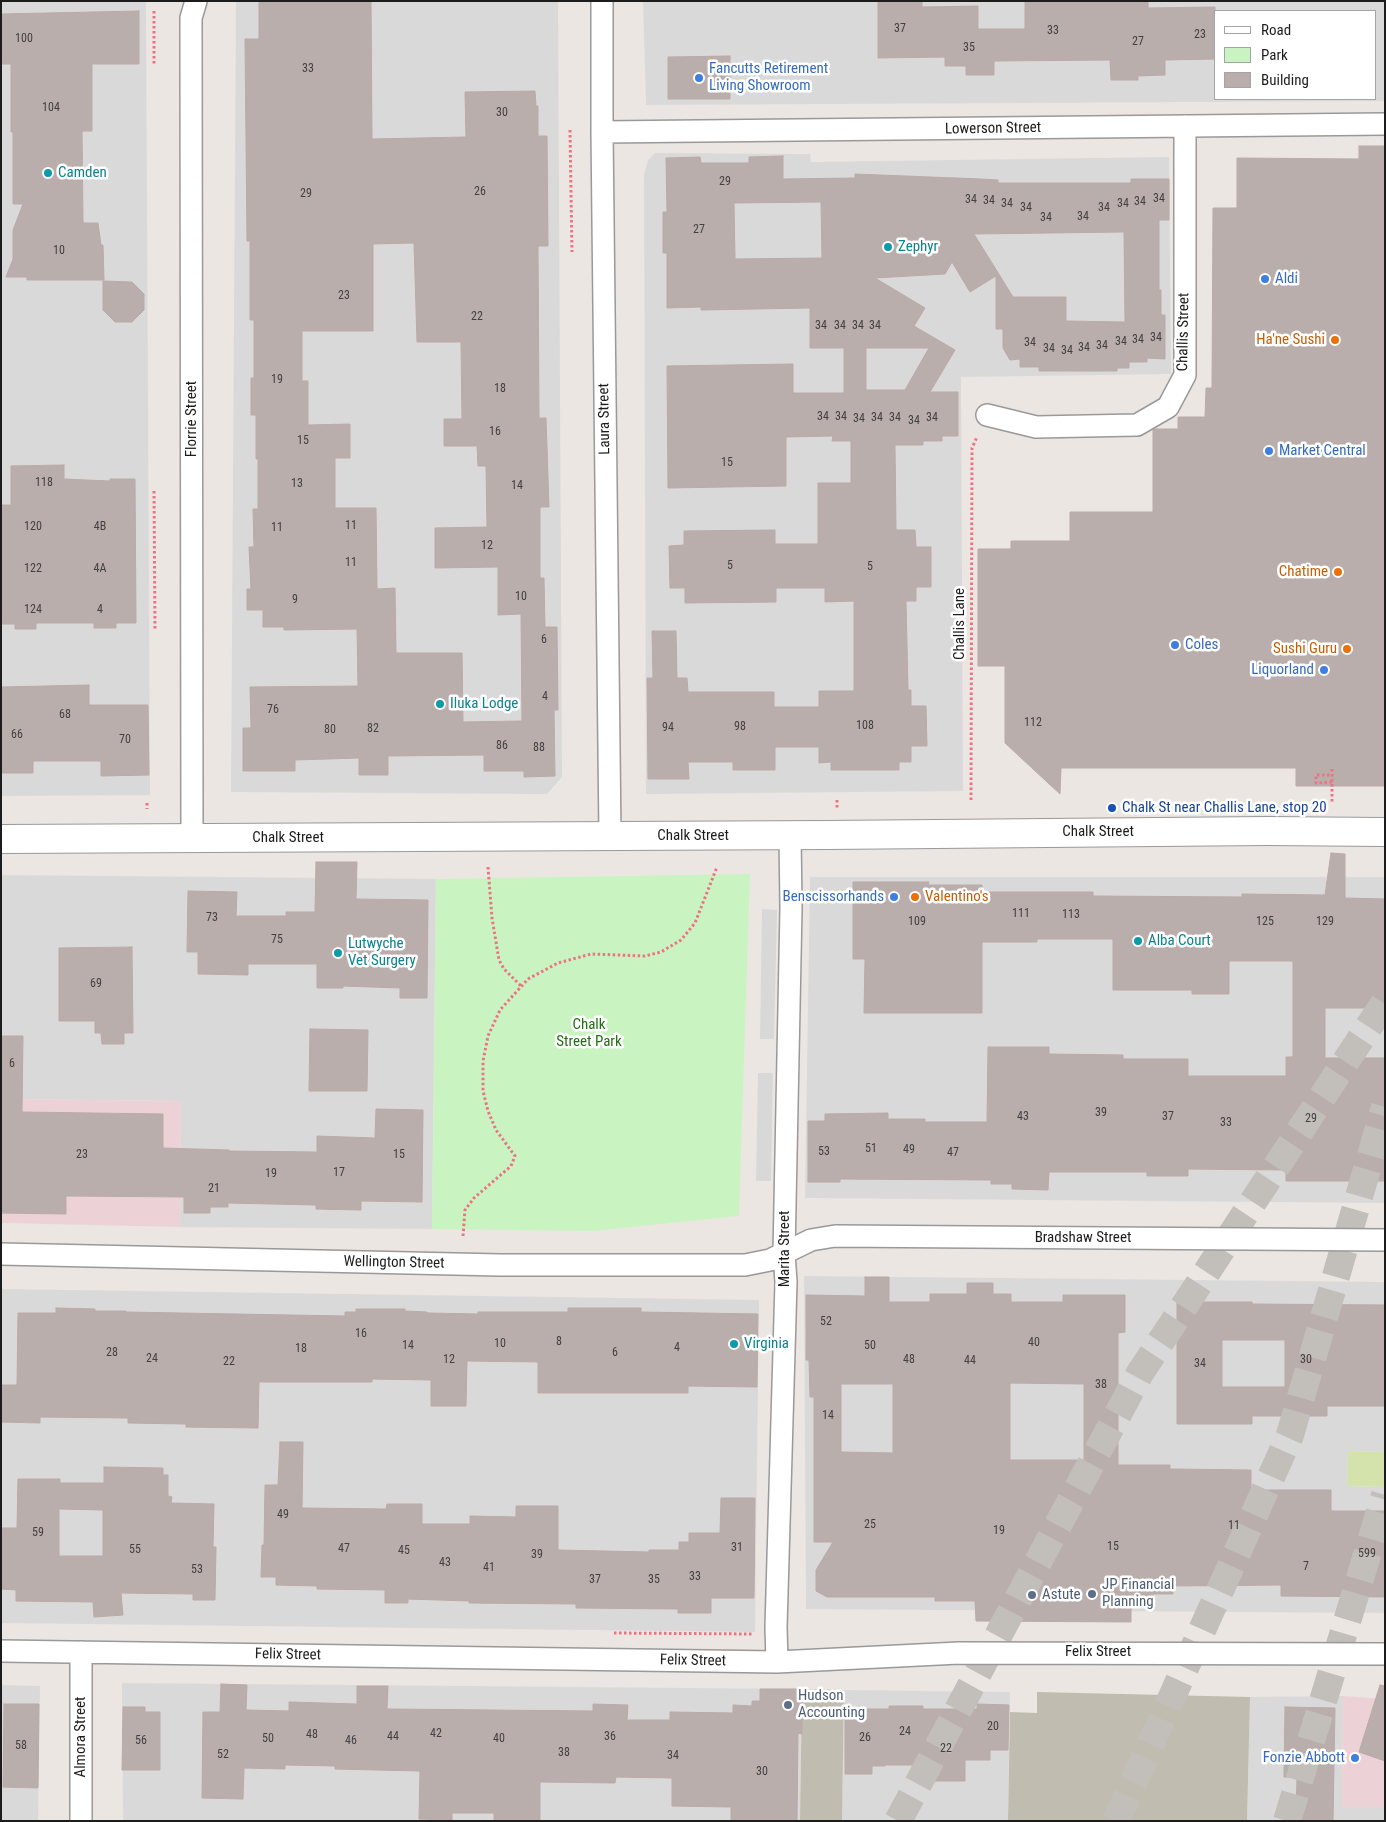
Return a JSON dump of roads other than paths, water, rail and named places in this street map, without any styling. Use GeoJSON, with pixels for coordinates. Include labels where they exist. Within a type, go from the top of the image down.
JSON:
{"type":"FeatureCollection","features":[{"type":"Feature","properties":{"kind":"street","name":"Florrie Street"},"geometry":{"type":"LineString","coordinates":[[192,838],[191,18],[196,1]]}},
{"type":"Feature","properties":{"kind":"street","name":"Laura Street"},"geometry":{"type":"LineString","coordinates":[[602,1],[610,836]]}},
{"type":"Feature","properties":{"kind":"street","name":"Lowerson Street"},"geometry":{"type":"LineString","coordinates":[[602,132],[1385,124]]}},
{"type":"Feature","properties":{"kind":"street","name":"Challis Street"},"geometry":{"type":"LineString","coordinates":[[987,415],[1036,427],[1137,426],[1168,407],[1185,375],[1185,126]]}},
{"type":"Feature","properties":{"kind":"street","name":"Chalk Street"},"geometry":{"type":"LineString","coordinates":[[1,839],[1258,831],[1385,832]]}},
{"type":"Feature","properties":{"kind":"street","name":"Marita Street"},"geometry":{"type":"LineString","coordinates":[[777,1662],[776,1627],[786,1282],[784,1253],[791,908],[790,835]]}},
{"type":"Feature","properties":{"kind":"street","name":"Bradshaw Street"},"geometry":{"type":"LineString","coordinates":[[784,1253],[811,1240],[835,1236],[1385,1240]]}},
{"type":"Feature","properties":{"kind":"street","name":"Wellington Street"},"geometry":{"type":"LineString","coordinates":[[1,1254],[500,1265],[745,1265],[770,1260],[784,1253]]}},
{"type":"Feature","properties":{"kind":"street","name":"Felix Street"},"geometry":{"type":"LineString","coordinates":[[1,1651],[777,1662],[959,1652],[1385,1654]]}},
{"type":"Feature","properties":{"kind":"street","name":"Almora Street"},"geometry":{"type":"LineString","coordinates":[[81,1652],[81,1821]]}},
{"type":"Feature","properties":{"kind":"tunnel"},"geometry":{"type":"LineString","coordinates":[[898,1821],[1140,1373],[1385,1002]]}},
{"type":"Feature","properties":{"kind":"tunnel"},"geometry":{"type":"LineString","coordinates":[[1116,1821],[1290,1435],[1385,1107]]}},
{"type":"Feature","properties":{"kind":"tunnel"},"geometry":{"type":"LineString","coordinates":[[1287,1821],[1385,1495]]}},
{"type":"Feature","properties":{"kind":"place","name":"Fancutts Retirement Living Showroom"},"geometry":{"type":"Point","coordinates":[699,78]}},
{"type":"Feature","properties":{"kind":"place","name":"Camden"},"geometry":{"type":"Point","coordinates":[48,173]}},
{"type":"Feature","properties":{"kind":"place","name":"Zephyr"},"geometry":{"type":"Point","coordinates":[888,247]}},
{"type":"Feature","properties":{"kind":"place","name":"Aldi"},"geometry":{"type":"Point","coordinates":[1265,279]}},
{"type":"Feature","properties":{"kind":"place","name":"Ha'ne Sushi"},"geometry":{"type":"Point","coordinates":[1335,340]}},
{"type":"Feature","properties":{"kind":"place","name":"Market Central"},"geometry":{"type":"Point","coordinates":[1269,451]}},
{"type":"Feature","properties":{"kind":"place","name":"Chatime"},"geometry":{"type":"Point","coordinates":[1338,572]}},
{"type":"Feature","properties":{"kind":"place","name":"Coles"},"geometry":{"type":"Point","coordinates":[1175,645]}},
{"type":"Feature","properties":{"kind":"place","name":"Sushi Guru"},"geometry":{"type":"Point","coordinates":[1347,649]}},
{"type":"Feature","properties":{"kind":"place","name":"Liquorland"},"geometry":{"type":"Point","coordinates":[1324,670]}},
{"type":"Feature","properties":{"kind":"place","name":"Iluka Lodge"},"geometry":{"type":"Point","coordinates":[440,704]}},
{"type":"Feature","properties":{"kind":"place","name":"Chalk St near Challis Lane, stop 20"},"geometry":{"type":"Point","coordinates":[1112,808]}},
{"type":"Feature","properties":{"kind":"place","name":"Benscissorhands"},"geometry":{"type":"Point","coordinates":[894,897]}},
{"type":"Feature","properties":{"kind":"place","name":"Valentino's"},"geometry":{"type":"Point","coordinates":[915,897]}},
{"type":"Feature","properties":{"kind":"place","name":"Alba Court"},"geometry":{"type":"Point","coordinates":[1138,941]}},
{"type":"Feature","properties":{"kind":"place","name":"Lutwyche Vet Surgery"},"geometry":{"type":"Point","coordinates":[338,953]}},
{"type":"Feature","properties":{"kind":"place","name":"Virginia"},"geometry":{"type":"Point","coordinates":[734,1344]}},
{"type":"Feature","properties":{"kind":"place","name":"JP Financial Planning"},"geometry":{"type":"Point","coordinates":[1092,1594]}},
{"type":"Feature","properties":{"kind":"place","name":"Astute"},"geometry":{"type":"Point","coordinates":[1032,1595]}},
{"type":"Feature","properties":{"kind":"place","name":"Hudson Accounting"},"geometry":{"type":"Point","coordinates":[788,1705]}},
{"type":"Feature","properties":{"kind":"place","name":"Fonzie Abbott"},"geometry":{"type":"Point","coordinates":[1355,1758]}},
{"type":"Feature","properties":{"kind":"park label","name":"Chalk Street Park"},"geometry":{"type":"Point","coordinates":[589,1034]}}]}
